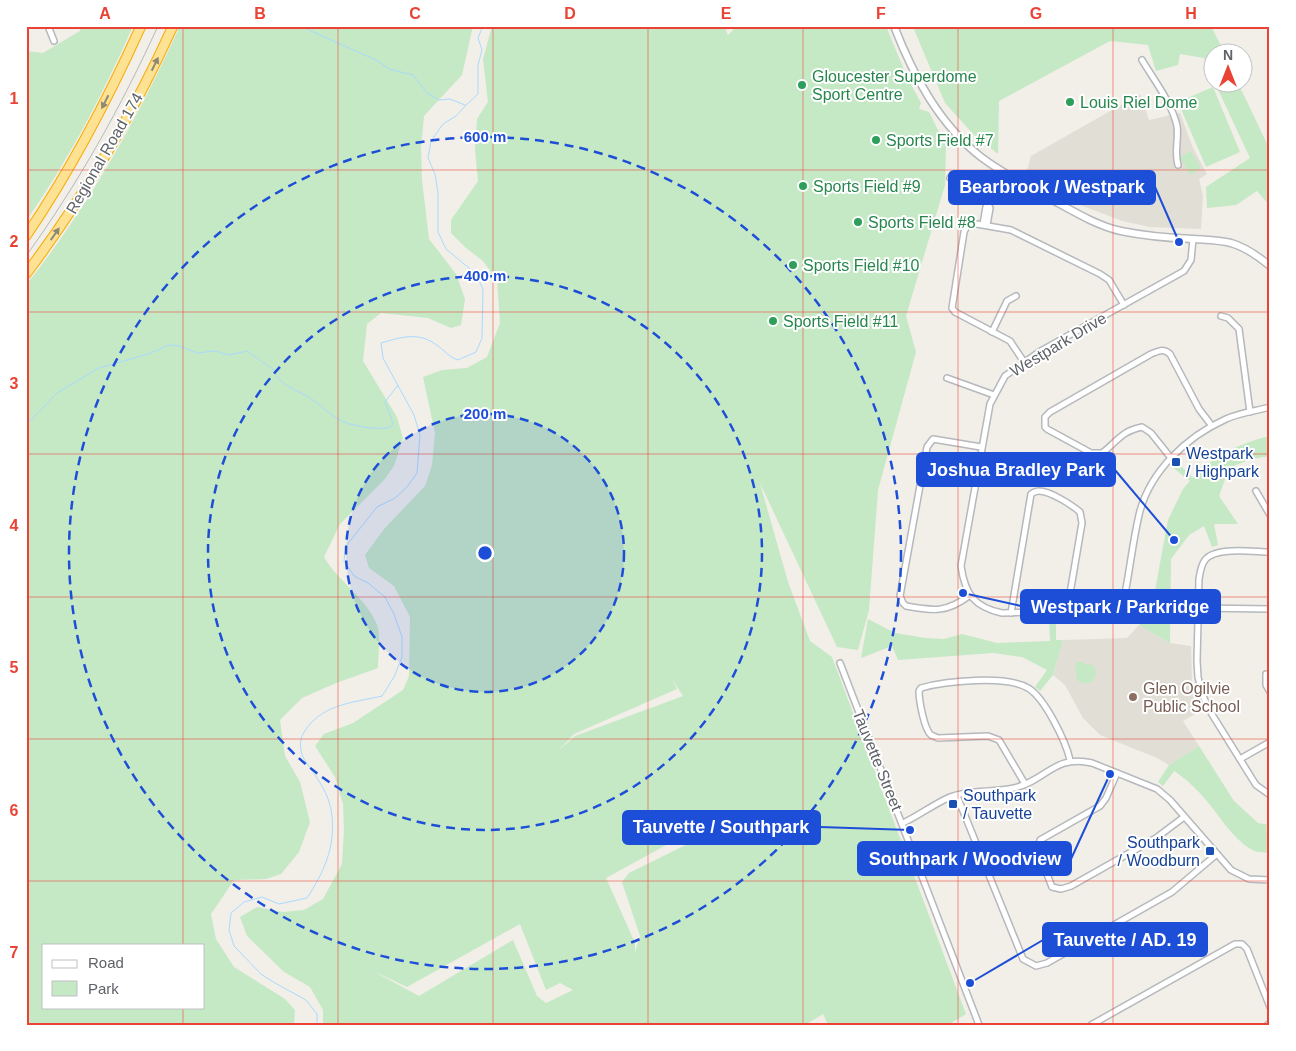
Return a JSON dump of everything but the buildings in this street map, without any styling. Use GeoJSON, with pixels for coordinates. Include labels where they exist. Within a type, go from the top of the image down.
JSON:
{"type":"FeatureCollection","features":[{"type":"Feature","properties":{"kind":"highway","name":"Regional Road 174"},"geometry":{"type":"LineString","coordinates":[[26,236],[74,162],[120,74],[142,26]]}},
{"type":"Feature","properties":{"kind":"highway","name":"Regional Road 174"},"geometry":{"type":"LineString","coordinates":[[26,274],[70,213],[102,160],[148,78],[173,26]]}},
{"type":"Feature","properties":{"kind":"street"},"geometry":{"type":"LineString","coordinates":[[48,26],[54,41]]}},
{"type":"Feature","properties":{"kind":"street"},"geometry":{"type":"LineString","coordinates":[[894,26],[916,77],[935,108],[956,134],[981,157],[1025,184],[1102,225],[1120,231],[1193,240],[1211,240],[1232,244],[1252,252],[1270,266]]}},
{"type":"Feature","properties":{"kind":"street"},"geometry":{"type":"LineString","coordinates":[[1142,60],[1158,85],[1176,123],[1178,131],[1176,155],[1178,165]]}},
{"type":"Feature","properties":{"kind":"street"},"geometry":{"type":"LineString","coordinates":[[950,178],[988,204],[986,207],[985,225]]}},
{"type":"Feature","properties":{"kind":"street"},"geometry":{"type":"LineString","coordinates":[[1024,362],[1010,341],[955,312],[952,308],[966,228],[971,223],[1011,230],[1100,274],[1112,284],[1124,305]]}},
{"type":"Feature","properties":{"kind":"street","name":"Westpark Drive"},"geometry":{"type":"LineString","coordinates":[[970,596],[962,578],[960,566],[990,404],[1005,376],[1024,362],[1184,271],[1191,260],[1193,240]]}},
{"type":"Feature","properties":{"kind":"street"},"geometry":{"type":"LineString","coordinates":[[992,332],[1007,301],[1016,296]]}},
{"type":"Feature","properties":{"kind":"street"},"geometry":{"type":"LineString","coordinates":[[1221,316],[1228,318],[1239,329],[1250,412]]}},
{"type":"Feature","properties":{"kind":"street"},"geometry":{"type":"LineString","coordinates":[[1171,458],[1151,433],[1142,427],[1124,434],[1115,440],[1102,454],[1092,453],[1047,429],[1045,417],[1050,412],[1151,354],[1160,350],[1166,350],[1170,354],[1199,409],[1212,426]]}},
{"type":"Feature","properties":{"kind":"street"},"geometry":{"type":"LineString","coordinates":[[946,378],[994,395]]}},
{"type":"Feature","properties":{"kind":"street"},"geometry":{"type":"LineString","coordinates":[[981,447],[933,439],[926,447],[900,596],[903,603],[906,606],[933,610],[948,609],[970,596],[977,604],[989,610],[1002,613],[1112,610],[1121,604],[1125,594],[1139,514],[1152,483],[1171,458],[1186,443],[1212,426],[1232,417],[1270,407]]}},
{"type":"Feature","properties":{"kind":"street"},"geometry":{"type":"LineString","coordinates":[[1011,613],[1031,494],[1039,491],[1046,492],[1073,506],[1080,512],[1082,523],[1067,611]]}},
{"type":"Feature","properties":{"kind":"street"},"geometry":{"type":"LineString","coordinates":[[1256,491],[1270,515]]}},
{"type":"Feature","properties":{"kind":"street"},"geometry":{"type":"LineString","coordinates":[[1270,552],[1225,551],[1214,553],[1205,559],[1200,568],[1199,579],[1197,661],[1199,686],[1208,708],[1256,785],[1270,795]]}},
{"type":"Feature","properties":{"kind":"street"},"geometry":{"type":"LineString","coordinates":[[1198,608],[1270,609]]}},
{"type":"Feature","properties":{"kind":"street","name":"Tauvette Street"},"geometry":{"type":"LineString","coordinates":[[840,663],[980,1025]]}},
{"type":"Feature","properties":{"kind":"street"},"geometry":{"type":"LineString","coordinates":[[1266,674],[1266,685],[1270,692]]}},
{"type":"Feature","properties":{"kind":"street"},"geometry":{"type":"LineString","coordinates":[[1025,784],[999,740],[988,736],[938,738],[932,736],[919,702],[919,691],[921,688],[944,683],[999,680],[1017,683],[1028,688],[1043,703],[1064,742],[1070,760]]}},
{"type":"Feature","properties":{"kind":"street"},"geometry":{"type":"LineString","coordinates":[[1240,759],[1270,742]]}},
{"type":"Feature","properties":{"kind":"street"},"geometry":{"type":"LineString","coordinates":[[903,824],[950,798],[1015,788],[1070,760],[1082,760],[1092,762],[1157,789],[1170,800],[1231,870],[1249,879],[1270,880]]}},
{"type":"Feature","properties":{"kind":"street"},"geometry":{"type":"LineString","coordinates":[[1117,772],[1106,798],[1100,806],[1040,840],[1038,851],[1052,887],[1061,889],[1070,886],[1156,838],[1184,817]]}},
{"type":"Feature","properties":{"kind":"street"},"geometry":{"type":"LineString","coordinates":[[957,796],[1023,959],[1036,966],[1047,963],[1172,892],[1217,854]]}},
{"type":"Feature","properties":{"kind":"street"},"geometry":{"type":"LineString","coordinates":[[1091,1025],[1235,944],[1242,944],[1247,949],[1270,1007]]}},
{"type":"Feature","properties":{"kind":"shaded area"},"geometry":{"type":"Polygon","coordinates":[[[1140,94],[1149,120],[1180,113],[1193,148],[1207,174],[1199,179],[1203,196],[1201,229],[1150,227],[1122,221],[1080,205],[1026,174],[1031,156],[1140,94]]]}},
{"type":"Feature","properties":{"kind":"shaded area","name":"Glen Ogilvie Public School"},"geometry":{"type":"Polygon","coordinates":[[[1139,625],[1170,643],[1191,646],[1192,683],[1202,710],[1183,721],[1199,746],[1169,765],[1157,758],[1100,735],[1083,718],[1065,685],[1053,675],[1063,640],[1127,638],[1139,625]]]}},
{"type":"Feature","properties":{"kind":"green space"},"geometry":{"type":"Polygon","coordinates":[[[81,26],[133,26],[110,77],[84,127],[26,221],[26,51],[43,53],[80,31],[81,26]]]}},
{"type":"Feature","properties":{"kind":"green space"},"geometry":{"type":"Polygon","coordinates":[[[180,26],[473,26],[462,75],[424,116],[421,147],[422,180],[429,239],[456,274],[465,299],[461,325],[451,328],[428,318],[381,313],[367,324],[363,361],[397,417],[403,438],[394,466],[384,480],[340,524],[324,557],[337,575],[360,598],[377,625],[379,634],[378,668],[302,698],[280,720],[285,756],[300,782],[310,822],[299,852],[281,874],[266,879],[234,880],[211,914],[216,939],[234,967],[285,999],[295,1010],[294,1025],[26,1025],[26,285],[91,193],[147,94],[180,26]]]}},
{"type":"Feature","properties":{"kind":"green space"},"geometry":{"type":"Polygon","coordinates":[[[492,26],[728,26],[726,31],[728,35],[737,26],[886,26],[907,77],[921,103],[919,109],[929,112],[946,146],[945,185],[906,316],[916,352],[878,490],[869,610],[858,650],[837,647],[760,483],[788,582],[810,641],[832,657],[966,1014],[948,1025],[828,1025],[823,1014],[805,1025],[323,1025],[323,1010],[310,987],[284,972],[247,936],[240,917],[257,907],[283,912],[304,910],[323,899],[342,864],[343,804],[335,777],[315,746],[324,734],[353,723],[403,690],[409,676],[410,617],[394,586],[369,568],[365,555],[384,529],[425,486],[432,465],[435,433],[423,377],[442,370],[467,368],[487,357],[500,323],[497,280],[483,261],[451,233],[451,220],[478,181],[475,150],[477,119],[488,102],[483,59],[492,26]],[[672,679],[677,689],[574,734],[559,750],[575,736],[683,696],[672,679]],[[710,821],[606,878],[635,943],[635,953],[640,936],[622,882],[629,873],[716,830],[710,821]],[[520,924],[407,987],[373,971],[419,996],[513,940],[537,996],[546,1003],[573,990],[560,983],[546,990],[520,924]]]}},
{"type":"Feature","properties":{"kind":"green space"},"geometry":{"type":"Polygon","coordinates":[[[1211,26],[1219,42],[1204,42],[1204,58],[1180,54],[1178,65],[1156,71],[1148,45],[1110,41],[999,101],[998,154],[973,134],[945,103],[913,27],[1211,26]]]}},
{"type":"Feature","properties":{"kind":"green space"},"geometry":{"type":"Polygon","coordinates":[[[1204,91],[1215,92],[1240,152],[1206,167],[1178,102],[1204,91]]]}},
{"type":"Feature","properties":{"kind":"green space"},"geometry":{"type":"Polygon","coordinates":[[[1219,92],[1242,92],[1270,150],[1270,206],[1257,191],[1236,205],[1207,208],[1206,187],[1250,158],[1219,92]]]}},
{"type":"Feature","properties":{"kind":"green space"},"geometry":{"type":"Polygon","coordinates":[[[1191,151],[1201,168],[1190,175],[1180,157],[1191,151]]]}},
{"type":"Feature","properties":{"kind":"green space"},"geometry":{"type":"Polygon","coordinates":[[[1270,436],[1270,456],[1251,459],[1229,468],[1219,496],[1238,524],[1214,524],[1218,545],[1212,547],[1204,526],[1189,535],[1171,559],[1170,643],[1139,625],[1151,612],[1168,520],[1183,489],[1190,481],[1172,467],[1177,462],[1193,478],[1219,456],[1228,451],[1270,436]]]}},
{"type":"Feature","properties":{"kind":"green space"},"geometry":{"type":"Polygon","coordinates":[[[868,619],[895,633],[944,639],[962,634],[997,643],[1050,641],[1049,620],[1056,619],[1056,640],[1063,640],[1053,675],[1040,691],[1035,687],[1047,670],[1022,657],[993,653],[898,660],[892,646],[861,658],[868,619]]]}},
{"type":"Feature","properties":{"kind":"green space"},"geometry":{"type":"Polygon","coordinates":[[[1078,662],[1093,665],[1096,674],[1095,678],[1089,683],[1077,680],[1075,664],[1078,662]]]}},
{"type":"Feature","properties":{"kind":"green space"},"geometry":{"type":"Polygon","coordinates":[[[1199,746],[1234,801],[1258,823],[1270,825],[1270,853],[1255,851],[1244,845],[1198,792],[1174,771],[1163,786],[1158,782],[1169,765],[1199,746]]]}},
{"type":"Feature","properties":{"kind":"waterway"},"geometry":{"type":"LineString","coordinates":[[179,29],[199,26]]}},
{"type":"Feature","properties":{"kind":"waterway"},"geometry":{"type":"LineString","coordinates":[[300,26],[378,61],[389,69],[413,75],[427,93],[439,100],[450,99],[465,105]]}},
{"type":"Feature","properties":{"kind":"waterway"},"geometry":{"type":"LineString","coordinates":[[317,1025],[317,1014],[306,1000],[261,974],[234,946],[229,930],[231,913],[244,902],[262,897],[279,904],[307,898],[327,859],[332,839],[332,816],[325,793],[304,759],[300,746],[301,739],[310,724],[318,716],[338,706],[382,696],[394,677],[402,657],[402,637],[394,614],[385,597],[368,583],[354,576],[344,561],[346,546],[377,507],[395,498],[407,487],[417,473],[420,435],[414,415],[383,358],[381,343],[403,337],[424,338],[458,360],[476,352],[482,338],[483,289],[475,273],[446,249],[438,232],[438,193],[435,174],[428,158],[431,141],[443,124],[456,116],[478,94],[478,65],[482,50],[478,38],[483,26]]}},
{"type":"Feature","properties":{"kind":"waterway"},"geometry":{"type":"LineString","coordinates":[[26,425],[57,393],[99,368],[148,354],[169,345],[179,346],[197,353],[215,351],[229,355],[247,351],[274,370],[276,376],[285,384],[313,400],[335,417],[343,422],[364,427],[391,427],[393,423],[385,402],[398,385]]}},
{"type":"Feature","properties":{"kind":"tram line"},"geometry":{"type":"LineString","coordinates":[[26,256],[98,144],[158,26]]}},
{"type":"Feature","properties":{"kind":"place","name":"Gloucester Superdome Sport Centre"},"geometry":{"type":"Point","coordinates":[802,85]}},
{"type":"Feature","properties":{"kind":"place","name":"Louis Riel Dome"},"geometry":{"type":"Point","coordinates":[1070,102]}},
{"type":"Feature","properties":{"kind":"place","name":"Sports Field #7"},"geometry":{"type":"Point","coordinates":[876,140]}},
{"type":"Feature","properties":{"kind":"place","name":"Sports Field #9"},"geometry":{"type":"Point","coordinates":[803,186]}},
{"type":"Feature","properties":{"kind":"place","name":"Sports Field #8"},"geometry":{"type":"Point","coordinates":[858,222]}},
{"type":"Feature","properties":{"kind":"place","name":"Bearbrook / Westpark"},"geometry":{"type":"Point","coordinates":[1179,242]}},
{"type":"Feature","properties":{"kind":"place","name":"Sports Field #10"},"geometry":{"type":"Point","coordinates":[793,265]}},
{"type":"Feature","properties":{"kind":"place","name":"Sports Field #11"},"geometry":{"type":"Point","coordinates":[773,321]}},
{"type":"Feature","properties":{"kind":"place","name":"Westpark / Highpark"},"geometry":{"type":"Point","coordinates":[1176,462]}},
{"type":"Feature","properties":{"kind":"place","name":"Joshua Bradley Park"},"geometry":{"type":"Point","coordinates":[1174,540]}},
{"type":"Feature","properties":{"kind":"place","name":"Westpark / Parkridge"},"geometry":{"type":"Point","coordinates":[963,593]}},
{"type":"Feature","properties":{"kind":"place","name":"Glen Ogilvie Public School"},"geometry":{"type":"Point","coordinates":[1133,697]}},
{"type":"Feature","properties":{"kind":"place","name":"Southpark / Woodview"},"geometry":{"type":"Point","coordinates":[1110,774]}},
{"type":"Feature","properties":{"kind":"place","name":"Southpark / Tauvette"},"geometry":{"type":"Point","coordinates":[953,804]}},
{"type":"Feature","properties":{"kind":"place","name":"Tauvette / Southpark"},"geometry":{"type":"Point","coordinates":[910,830]}},
{"type":"Feature","properties":{"kind":"place","name":"Southpark / Woodburn"},"geometry":{"type":"Point","coordinates":[1210,851]}},
{"type":"Feature","properties":{"kind":"place","name":"Tauvette / AD. 19"},"geometry":{"type":"Point","coordinates":[970,983]}}]}
